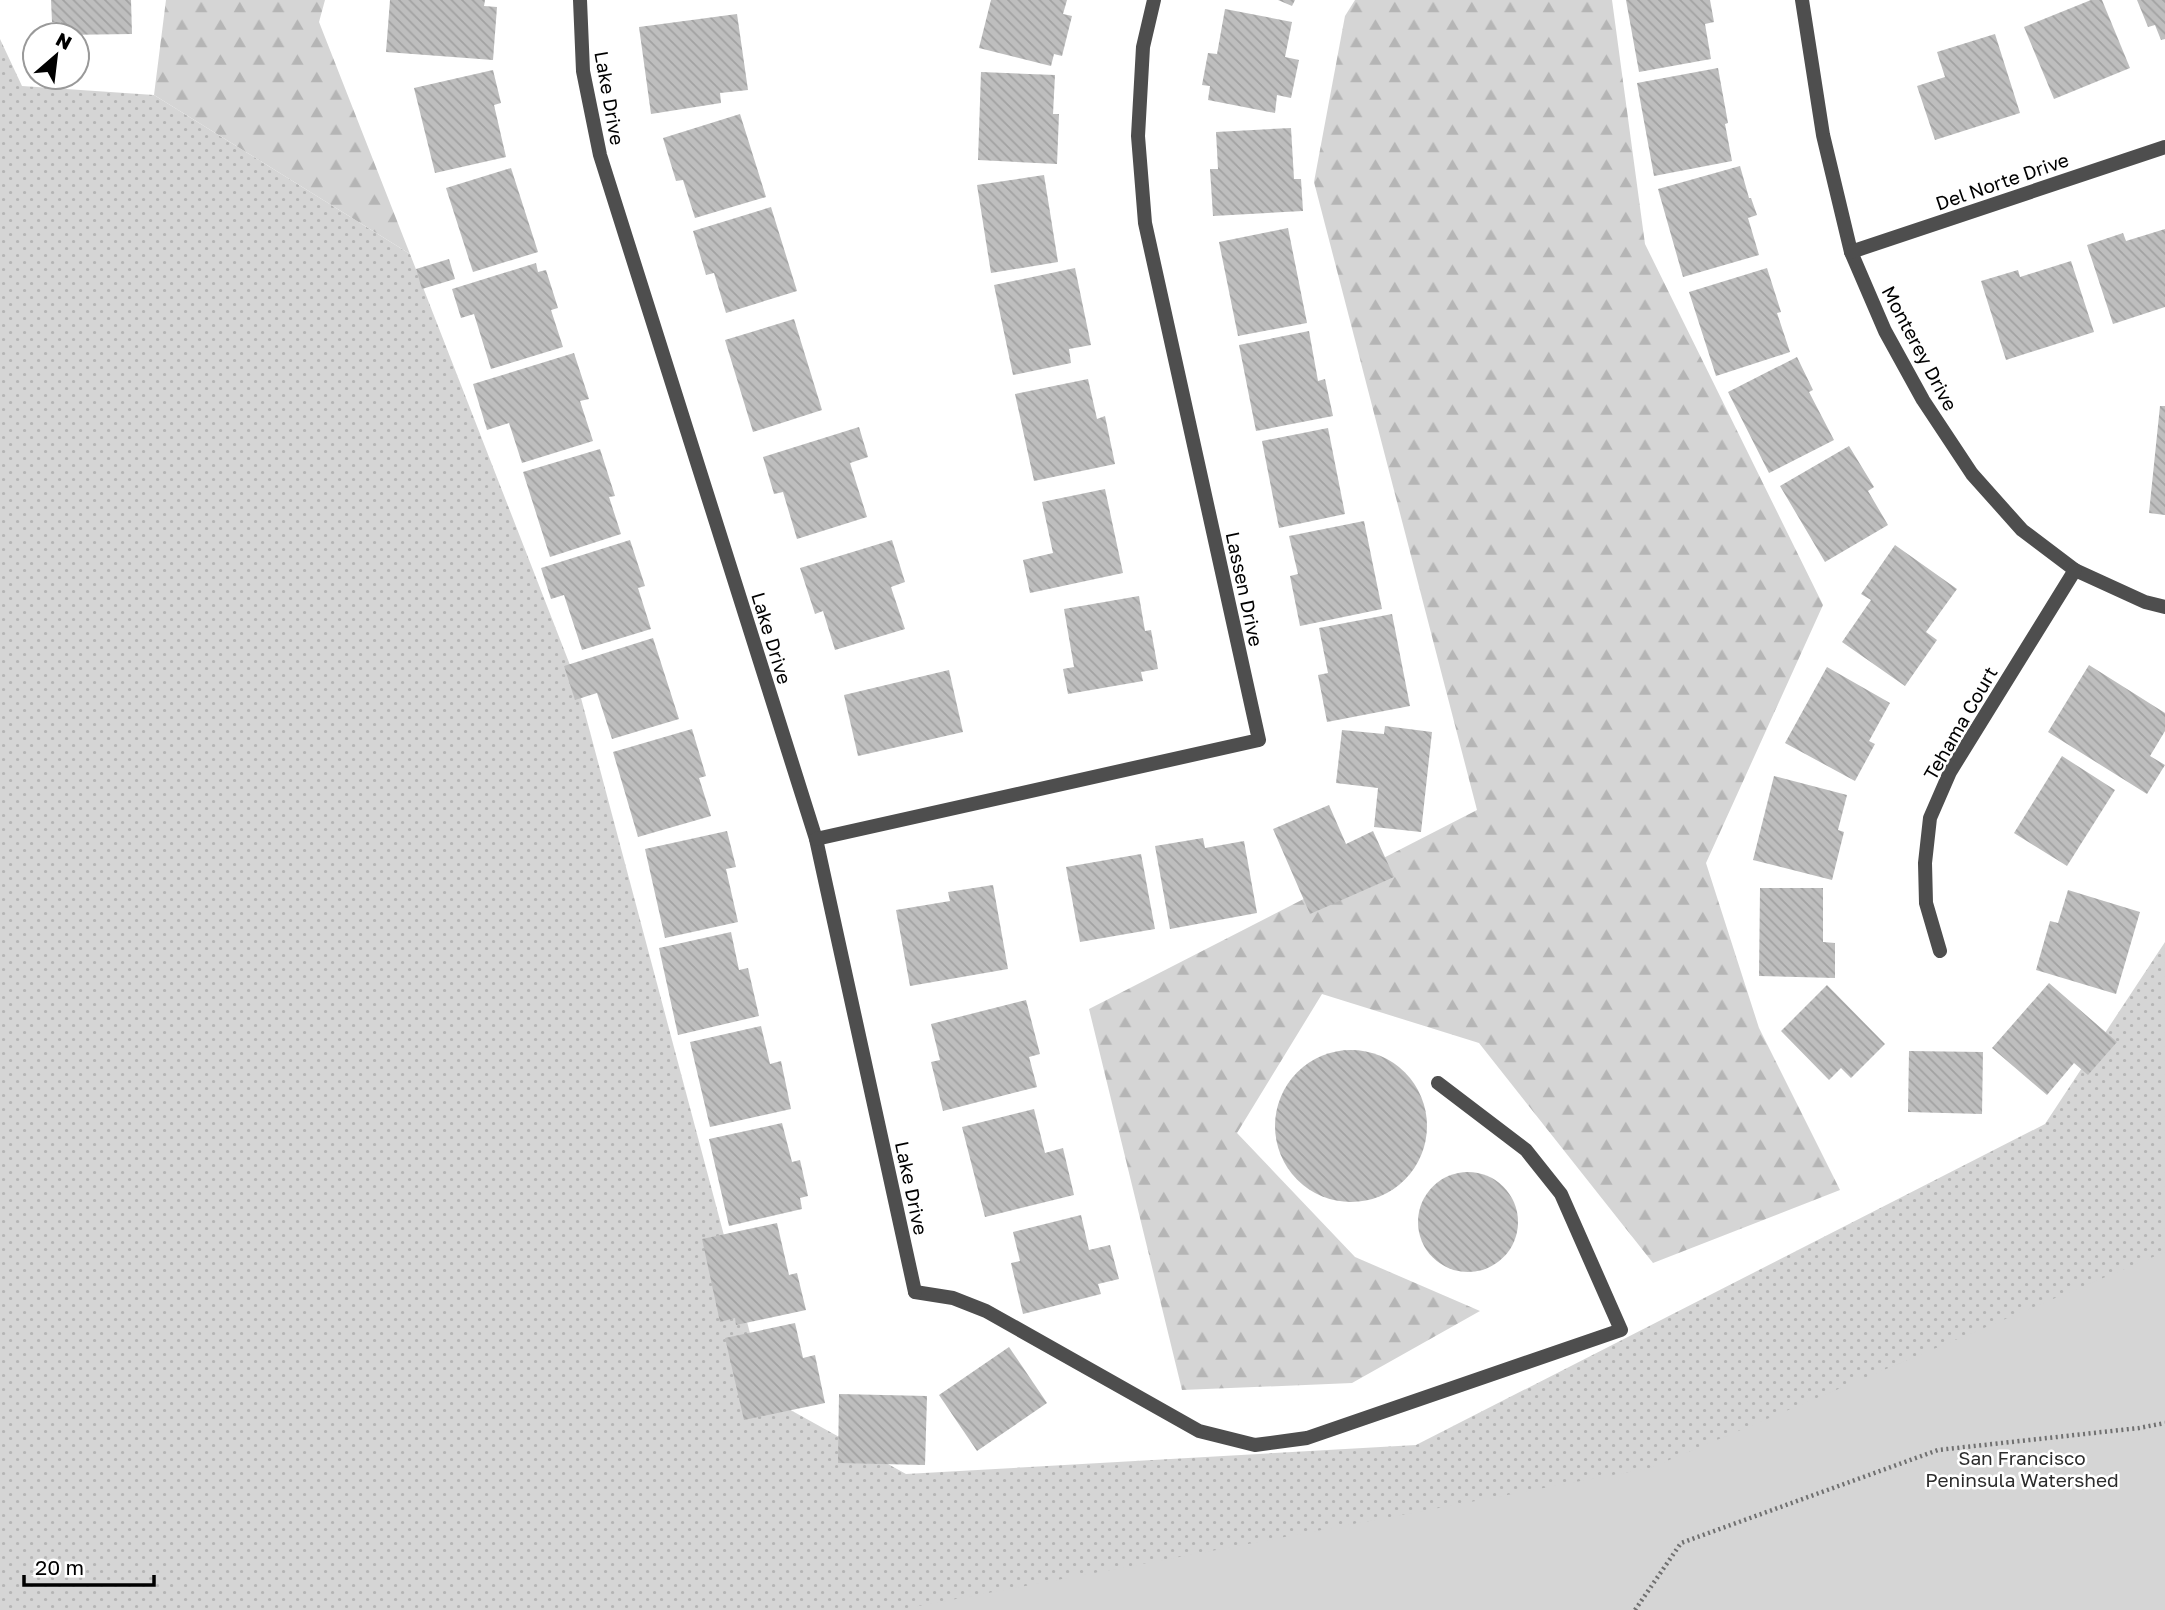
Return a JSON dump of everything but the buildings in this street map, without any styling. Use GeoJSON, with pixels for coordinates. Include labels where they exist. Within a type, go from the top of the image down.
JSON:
{"type":"FeatureCollection","features":[{"type":"Feature","properties":{"kind":"street","name":"Lake Drive"},"geometry":{"type":"LineString","coordinates":[[580,0],[583,71],[600,155],[816,839],[915,1292],[953,1298],[986,1311],[1199,1431],[1255,1445],[1307,1438],[1621,1330],[1561,1194],[1526,1150],[1438,1083]]}},
{"type":"Feature","properties":{"kind":"street","name":"Lassen Drive"},"geometry":{"type":"LineString","coordinates":[[816,839],[1259,740],[1145,223],[1138,136],[1143,47],[1154,0]]}},
{"type":"Feature","properties":{"kind":"street","name":"Monterey Drive"},"geometry":{"type":"LineString","coordinates":[[1802,0],[1823,135],[1851,252],[1891,342],[1923,400],[1972,474],[2022,530],[2075,570],[2145,602],[2165,607]]}},
{"type":"Feature","properties":{"kind":"street","name":"Del Norte Drive"},"geometry":{"type":"LineString","coordinates":[[1851,252],[2165,147]]}},
{"type":"Feature","properties":{"kind":"street","name":"Tehama Court"},"geometry":{"type":"LineString","coordinates":[[1940,951],[1926,903],[1925,863],[1930,818],[1950,772],[2075,570]]}},
{"type":"Feature","properties":{"kind":"path"},"geometry":{"type":"LineString","coordinates":[[1635,1610],[1681,1543],[1938,1450],[2165,1423]]}},
{"type":"Feature","properties":{"kind":"green space"},"geometry":{"type":"Polygon","coordinates":[[[166,0],[325,0],[319,22],[410,254],[154,95],[166,0]]]}},
{"type":"Feature","properties":{"kind":"green space"},"geometry":{"type":"Polygon","coordinates":[[[1355,0],[1612,0],[1645,244],[1823,605],[1706,863],[1759,1028],[1840,1190],[1653,1263],[1479,1043],[1322,994],[1237,1133],[1355,1257],[1480,1311],[1352,1383],[1182,1390],[1089,1009],[1477,810],[1314,182],[1345,16],[1355,0]]]}},
{"type":"Feature","properties":{"kind":"green space"},"geometry":{"type":"Polygon","coordinates":[[[0,39],[21,84],[21,91],[91,91],[154,95],[410,254],[577,683],[767,1397],[906,1474],[1416,1445],[2045,1124],[2165,942],[2165,1610],[0,1610],[0,39]]]}},
{"type":"Feature","properties":{"kind":"green space","name":"San Francisco Peninsula Watershed"},"geometry":{"type":"Polygon","coordinates":[[[2165,1252],[2165,1610],[898,1610],[1650,1468],[2165,1252]]]}}]}
